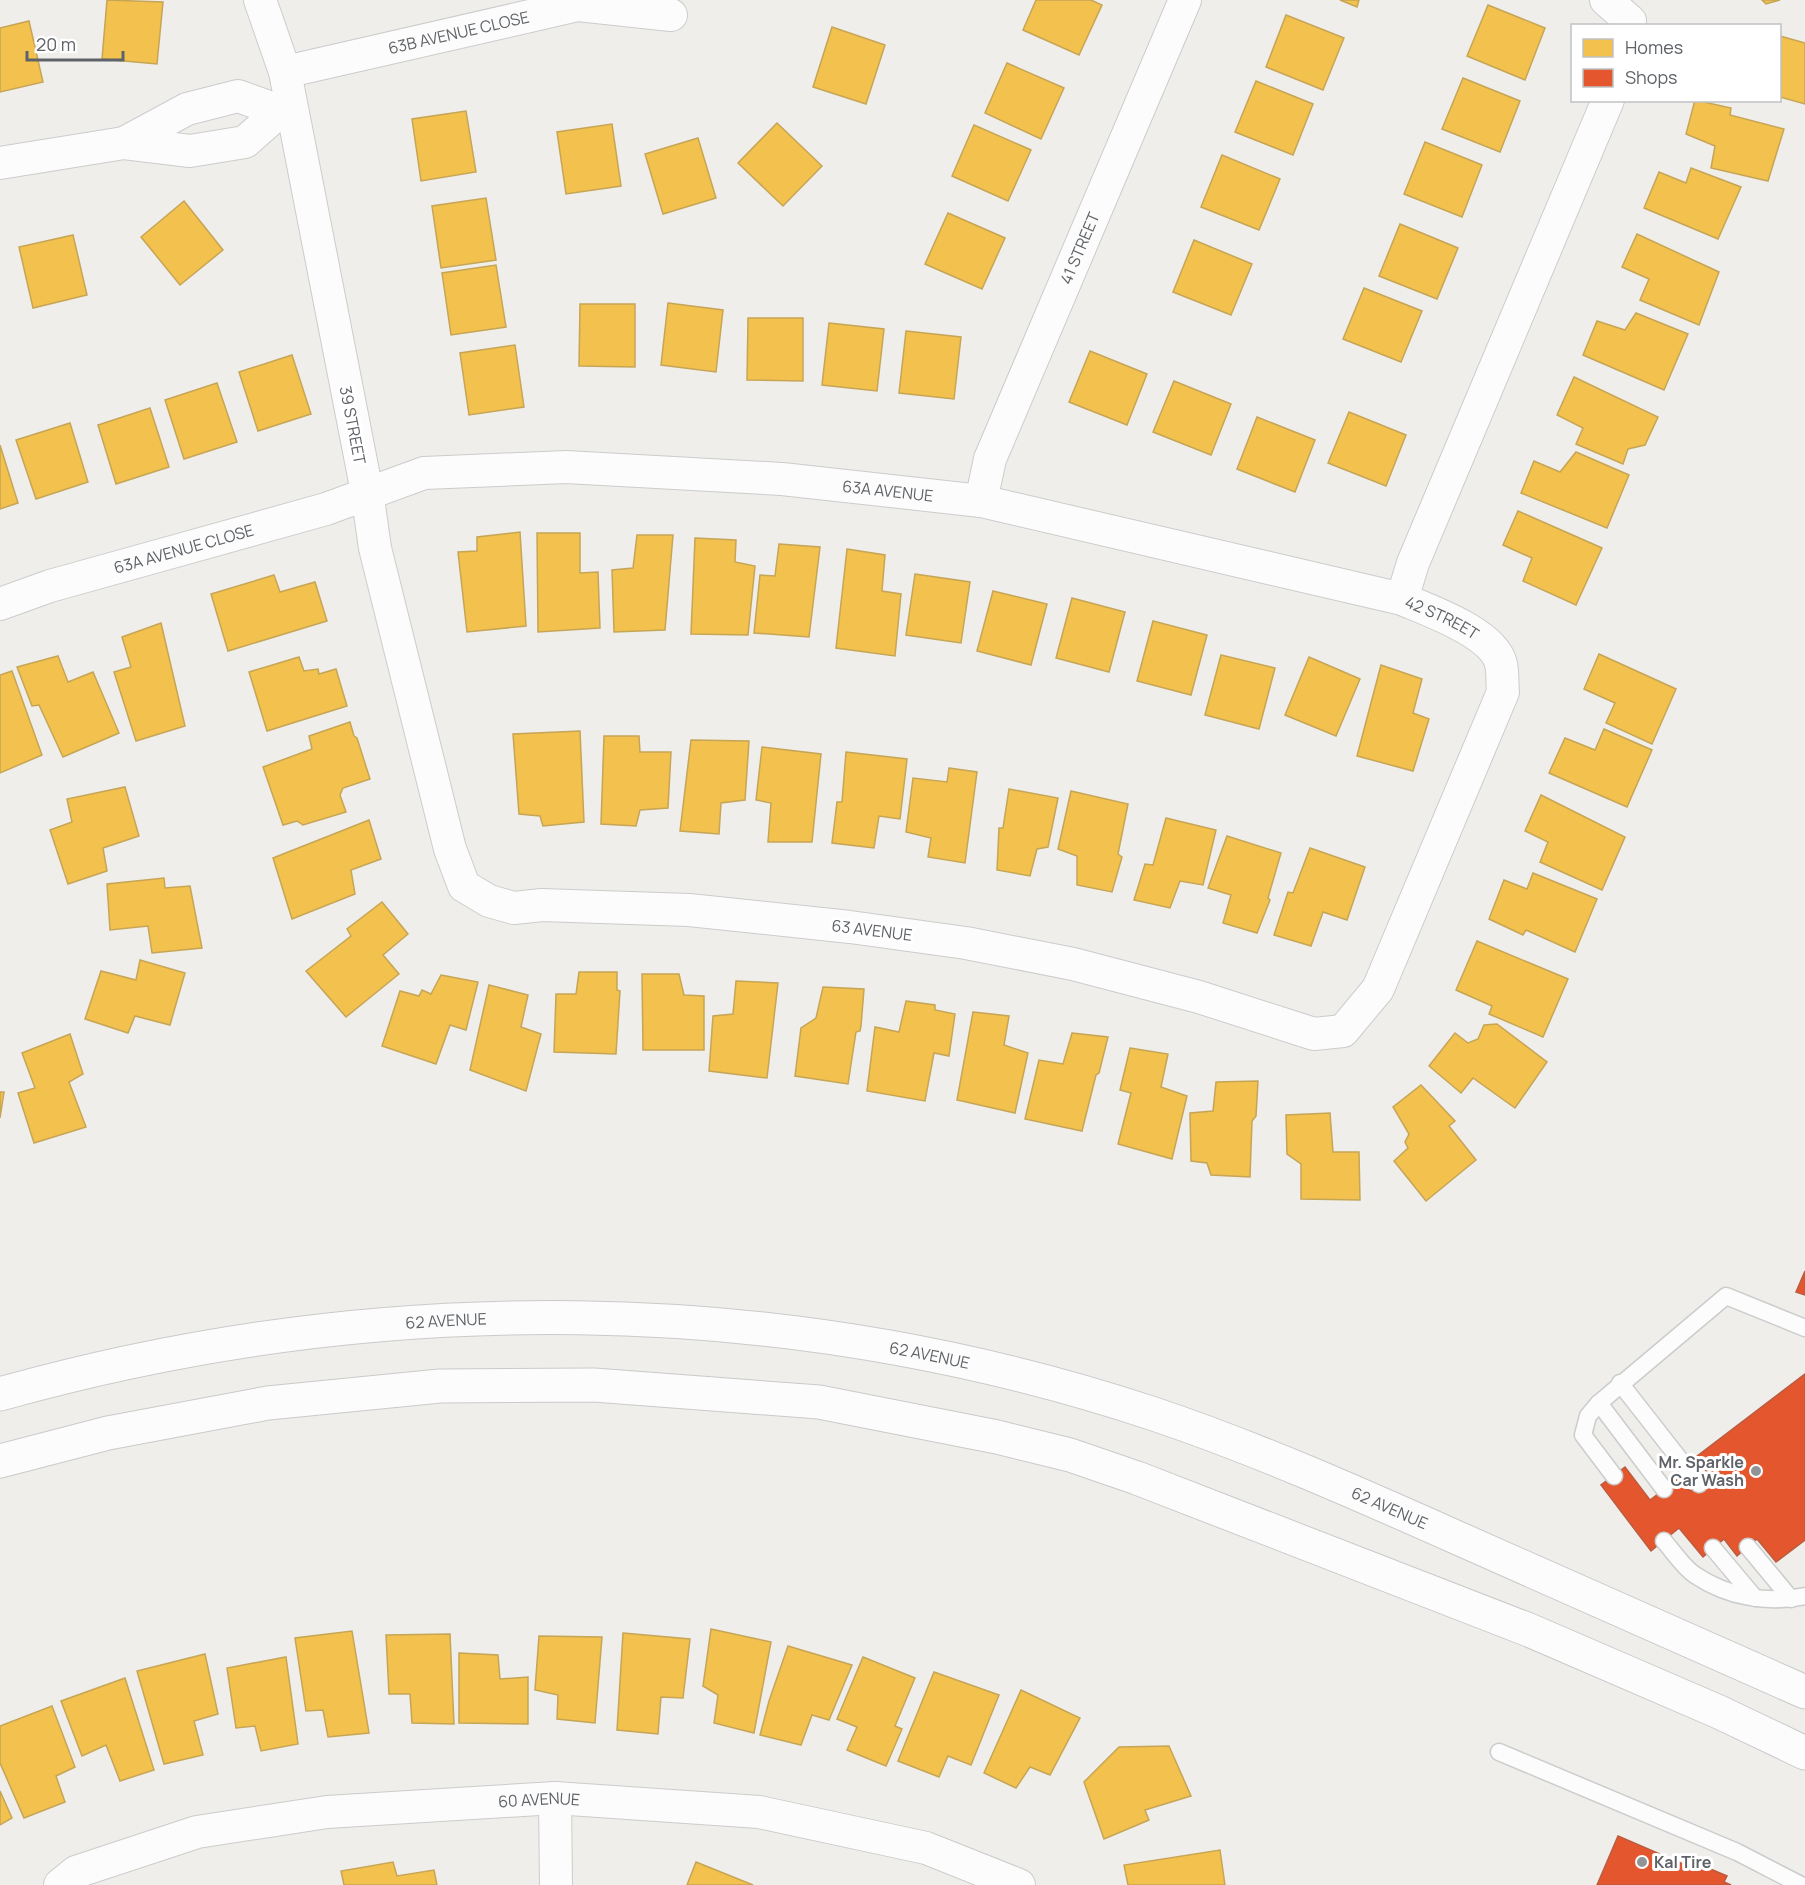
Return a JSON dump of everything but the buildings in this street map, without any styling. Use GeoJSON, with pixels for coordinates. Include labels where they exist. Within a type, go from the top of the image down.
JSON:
{"type":"FeatureCollection","features":[{"type":"Feature","properties":{"kind":"main road","name":"62 AVENUE"},"geometry":{"type":"LineString","coordinates":[[0,1394],[181,1351],[248,1339],[408,1321],[556,1316],[669,1320],[743,1325],[868,1343],[1024,1375],[1160,1416],[1364,1496],[1805,1692]]}},
{"type":"Feature","properties":{"kind":"main road"},"geometry":{"type":"LineString","coordinates":[[0,1461],[108,1433],[247,1407],[346,1394],[440,1386],[594,1385],[750,1395],[830,1404],[997,1437],[1070,1455],[1137,1478],[1529,1630],[1719,1712],[1805,1753]]}},
{"type":"Feature","properties":{"kind":"street","name":"39 STREET"},"geometry":{"type":"LineString","coordinates":[[260,0],[285,72],[286,110],[367,492],[375,548],[450,849]]}},
{"type":"Feature","properties":{"kind":"street","name":"41 STREET"},"geometry":{"type":"LineString","coordinates":[[981,501],[990,459],[1185,0]]}},
{"type":"Feature","properties":{"kind":"street"},"geometry":{"type":"LineString","coordinates":[[1606,0],[1630,23]]}},
{"type":"Feature","properties":{"kind":"street","name":"63B AVENUE CLOSE"},"geometry":{"type":"LineString","coordinates":[[285,72],[578,5],[671,15]]}},
{"type":"Feature","properties":{"kind":"street"},"geometry":{"type":"LineString","coordinates":[[124,143],[187,109],[238,96],[286,110]]}},
{"type":"Feature","properties":{"kind":"street","name":"42 STREET"},"geometry":{"type":"LineString","coordinates":[[1314,1034],[1343,1031],[1378,989],[1503,692],[1501,662],[1486,641],[1444,616],[1402,599],[1413,563],[1607,102]]}},
{"type":"Feature","properties":{"kind":"street"},"geometry":{"type":"LineString","coordinates":[[0,163],[124,143],[190,151],[245,142],[286,110]]}},
{"type":"Feature","properties":{"kind":"street","name":"63A AVENUE"},"geometry":{"type":"LineString","coordinates":[[367,492],[424,473],[566,467],[782,479],[981,501],[1402,599]]}},
{"type":"Feature","properties":{"kind":"street","name":"63A AVENUE CLOSE"},"geometry":{"type":"LineString","coordinates":[[0,604],[50,586],[326,509],[367,492]]}},
{"type":"Feature","properties":{"kind":"street","name":"63 AVENUE"},"geometry":{"type":"LineString","coordinates":[[450,849],[464,886],[489,901],[514,908],[542,905],[689,910],[850,927],[966,943],[1073,964],[1199,997],[1314,1034]]}},
{"type":"Feature","properties":{"kind":"street"},"geometry":{"type":"LineString","coordinates":[[555,1798],[556,1885]]}},
{"type":"Feature","properties":{"kind":"street","name":"60 AVENUE"},"geometry":{"type":"LineString","coordinates":[[60,1885],[76,1872],[197,1832],[327,1812],[555,1798],[759,1812],[926,1848],[1019,1885]]}},
{"type":"Feature","properties":{"kind":"lane"},"geometry":{"type":"LineString","coordinates":[[1614,1476],[1583,1434],[1588,1416],[1620,1383],[1726,1296],[1805,1328]]}},
{"type":"Feature","properties":{"kind":"lane"},"geometry":{"type":"LineString","coordinates":[[1620,1383],[1699,1484]]}},
{"type":"Feature","properties":{"kind":"lane"},"geometry":{"type":"LineString","coordinates":[[1599,1403],[1664,1489]]}},
{"type":"Feature","properties":{"kind":"lane"},"geometry":{"type":"LineString","coordinates":[[1664,1541],[1694,1575],[1738,1596],[1798,1597]]}},
{"type":"Feature","properties":{"kind":"lane"},"geometry":{"type":"LineString","coordinates":[[1748,1547],[1798,1597]]}},
{"type":"Feature","properties":{"kind":"lane"},"geometry":{"type":"LineString","coordinates":[[1713,1548],[1755,1598]]}},
{"type":"Feature","properties":{"kind":"lane"},"geometry":{"type":"LineString","coordinates":[[1499,1752],[1737,1852],[1772,1879],[1801,1885]]}},
{"type":"Feature","properties":{"kind":"place","name":"Mr. Sparkle Car Wash"},"geometry":{"type":"Point","coordinates":[1756,1471]}},
{"type":"Feature","properties":{"kind":"place","name":"Kal Tire"},"geometry":{"type":"Point","coordinates":[1642,1862]}}]}
